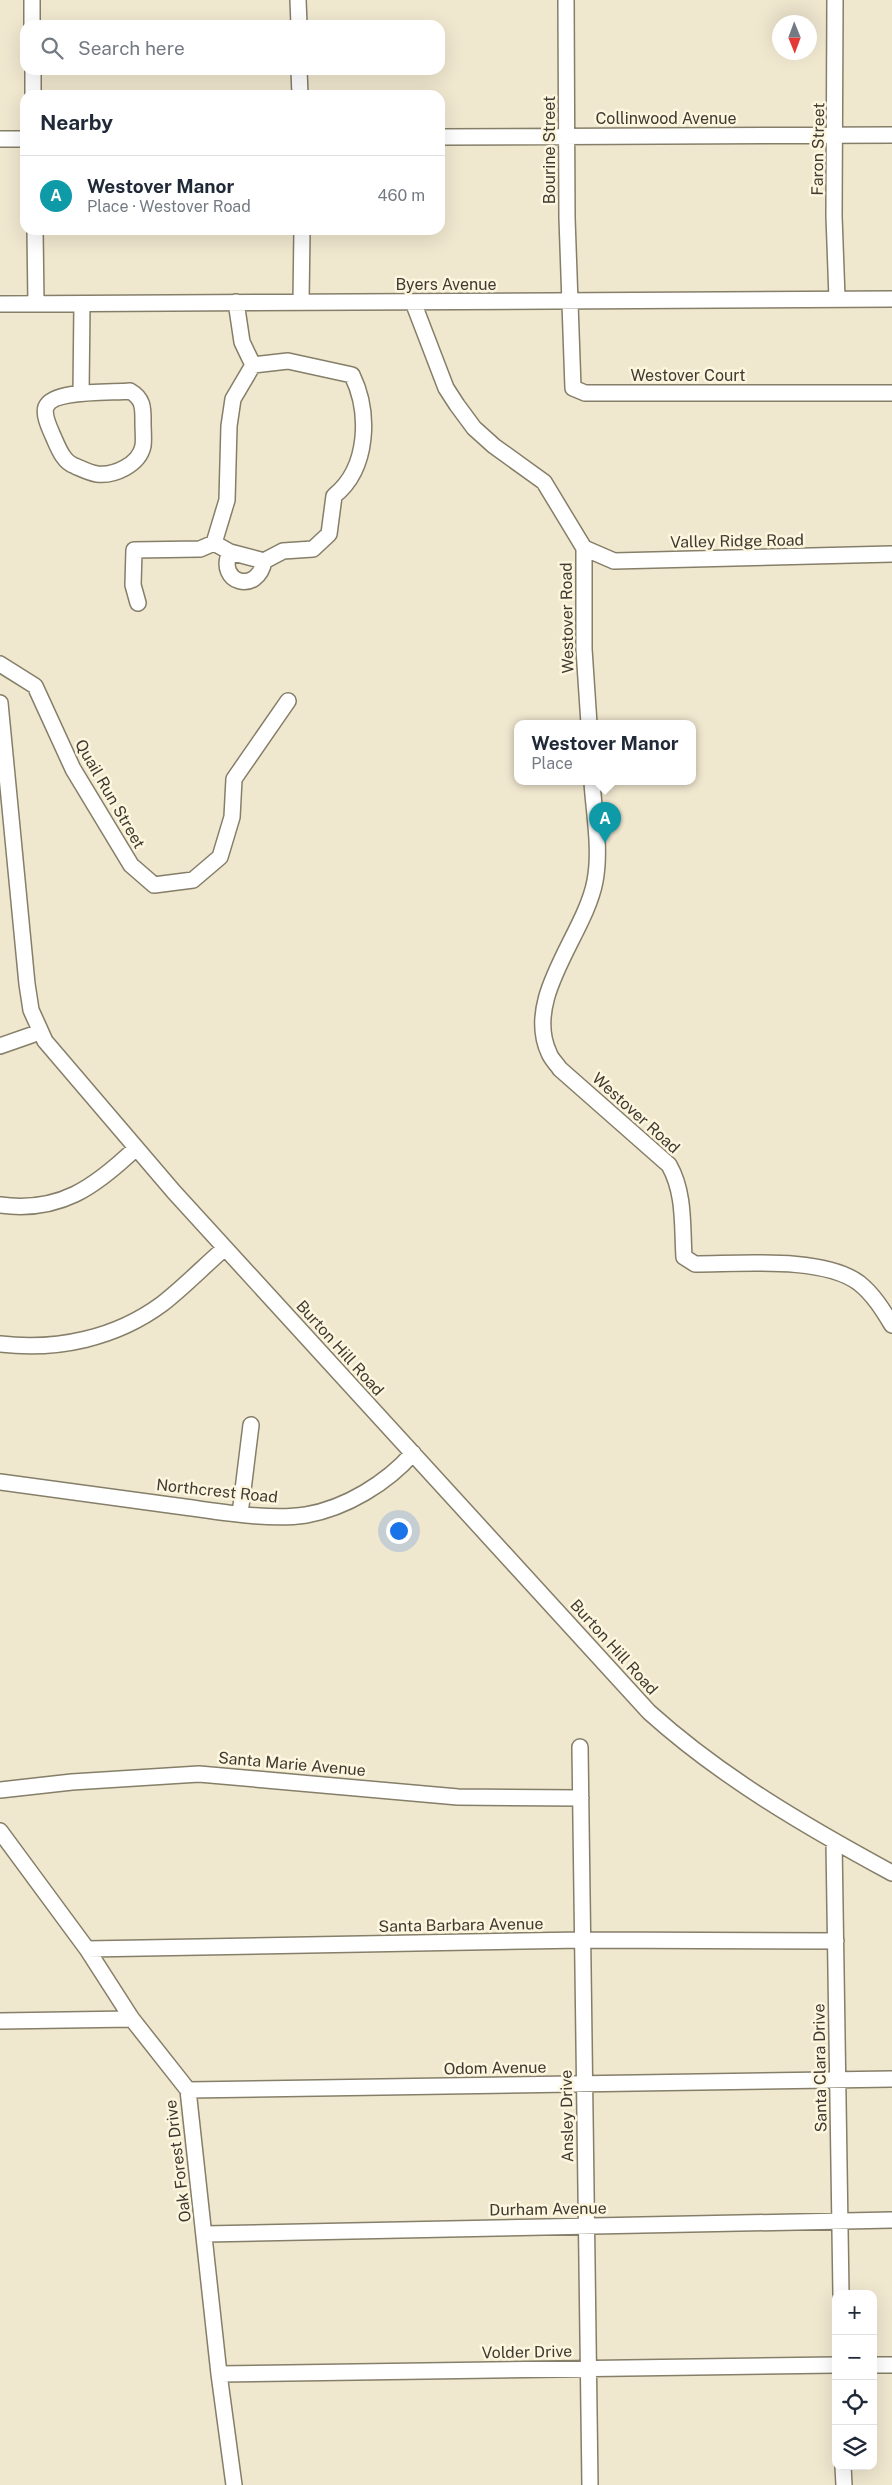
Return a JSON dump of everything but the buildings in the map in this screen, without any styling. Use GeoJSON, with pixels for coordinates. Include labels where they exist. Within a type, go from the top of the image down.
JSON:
{"type":"FeatureCollection","features":[{"type":"Feature","properties":{"kind":"street"},"geometry":{"type":"LineString","coordinates":[[32,0],[32,20]]}},
{"type":"Feature","properties":{"kind":"street"},"geometry":{"type":"LineString","coordinates":[[298,0],[299,20]]}},
{"type":"Feature","properties":{"kind":"street","name":"Bourine Street"},"geometry":{"type":"LineString","coordinates":[[566,0],[566,136],[570,300]]}},
{"type":"Feature","properties":{"kind":"street","name":"Faron Street"},"geometry":{"type":"LineString","coordinates":[[835,0],[836,135],[834,216],[837,298]]}},
{"type":"Feature","properties":{"kind":"street"},"geometry":{"type":"LineString","coordinates":[[33,75],[33,90]]}},
{"type":"Feature","properties":{"kind":"street"},"geometry":{"type":"LineString","coordinates":[[299,75],[300,90]]}},
{"type":"Feature","properties":{"kind":"street","name":"Collinwood Avenue"},"geometry":{"type":"LineString","coordinates":[[445,137],[892,135]]}},
{"type":"Feature","properties":{"kind":"street"},"geometry":{"type":"LineString","coordinates":[[0,139],[20,139]]}},
{"type":"Feature","properties":{"kind":"street"},"geometry":{"type":"LineString","coordinates":[[35,235],[36,304]]}},
{"type":"Feature","properties":{"kind":"street"},"geometry":{"type":"LineString","coordinates":[[301,302],[302,235]]}},
{"type":"Feature","properties":{"kind":"street","name":"Byers Avenue"},"geometry":{"type":"LineString","coordinates":[[0,304],[892,298]]}},
{"type":"Feature","properties":{"kind":"street","name":"Westover Court"},"geometry":{"type":"LineString","coordinates":[[570,300],[571,382],[573,388],[584,392],[892,393]]}},
{"type":"Feature","properties":{"kind":"street"},"geometry":{"type":"LineString","coordinates":[[236,302],[242,342],[253,365]]}},
{"type":"Feature","properties":{"kind":"street","name":"Westover Road"},"geometry":{"type":"LineString","coordinates":[[413,302],[446,388],[457,405],[474,428],[494,446],[544,482],[584,548],[584,649],[589,720]]}},
{"type":"Feature","properties":{"kind":"street"},"geometry":{"type":"LineString","coordinates":[[81,393],[82,304]]}},
{"type":"Feature","properties":{"kind":"street"},"geometry":{"type":"LineString","coordinates":[[230,552],[226,560],[227,569],[232,577],[240,581],[249,582],[257,578],[264,562],[283,550],[313,549],[328,534],[334,496],[344,488],[356,469],[363,428],[360,392],[352,375],[288,361],[253,365]]}},
{"type":"Feature","properties":{"kind":"street"},"geometry":{"type":"LineString","coordinates":[[138,603],[133,585],[134,550],[200,549],[214,543],[227,500],[230,454],[229,426],[233,399],[253,365]]}},
{"type":"Feature","properties":{"kind":"street"},"geometry":{"type":"LineString","coordinates":[[130,391],[138,396],[142,404],[142,447],[135,461],[129,467],[96,474],[72,465],[61,454],[49,426],[45,409],[49,403],[60,396],[81,393],[130,391]]}},
{"type":"Feature","properties":{"kind":"street"},"geometry":{"type":"LineString","coordinates":[[214,543],[230,552],[264,562]]}},
{"type":"Feature","properties":{"kind":"street","name":"Valley Ridge Road"},"geometry":{"type":"LineString","coordinates":[[584,548],[614,561],[892,554]]}},
{"type":"Feature","properties":{"kind":"street","name":"Quail Run Street"},"geometry":{"type":"LineString","coordinates":[[0,664],[35,686],[73,769],[131,865],[154,885],[193,880],[220,857],[232,817],[234,779],[288,701]]}},
{"type":"Feature","properties":{"kind":"street","name":"Burton Hill Road"},"geometry":{"type":"LineString","coordinates":[[0,703],[27,984],[31,1010],[40,1032],[136,1148],[225,1248],[649,1712],[703,1758],[834,1842],[892,1873]]}},
{"type":"Feature","properties":{"kind":"street","name":"Westover Road"},"geometry":{"type":"LineString","coordinates":[[592,785],[597,858],[595,881],[587,907],[556,973],[543,1009],[544,1034],[549,1053],[560,1069],[669,1165],[678,1180],[684,1258],[695,1264],[791,1264],[838,1272],[859,1283],[880,1304],[892,1325]]}},
{"type":"Feature","properties":{"kind":"street"},"geometry":{"type":"LineString","coordinates":[[0,1046],[40,1032]]}},
{"type":"Feature","properties":{"kind":"street"},"geometry":{"type":"LineString","coordinates":[[0,1205],[23,1208],[40,1207],[72,1196],[111,1172],[136,1148]]}},
{"type":"Feature","properties":{"kind":"street"},"geometry":{"type":"LineString","coordinates":[[0,1344],[45,1346],[95,1337],[122,1328],[142,1318],[164,1303],[225,1248]]}},
{"type":"Feature","properties":{"kind":"street"},"geometry":{"type":"LineString","coordinates":[[240,1514],[251,1425]]}},
{"type":"Feature","properties":{"kind":"street","name":"Northcrest Road"},"geometry":{"type":"LineString","coordinates":[[0,1482],[240,1514],[307,1515],[335,1506],[385,1480],[398,1470],[413,1453]]}},
{"type":"Feature","properties":{"kind":"street","name":"Ansley Drive"},"geometry":{"type":"LineString","coordinates":[[580,1747],[590,2485]]}},
{"type":"Feature","properties":{"kind":"street","name":"Santa Marie Avenue"},"geometry":{"type":"LineString","coordinates":[[0,1790],[72,1782],[199,1774],[458,1797],[581,1798]]}},
{"type":"Feature","properties":{"kind":"street","name":"Oak Forest Drive"},"geometry":{"type":"LineString","coordinates":[[0,1831],[87,1950],[132,2019],[188,2090],[219,2374],[234,2485]]}},
{"type":"Feature","properties":{"kind":"street","name":"Santa Clara Drive"},"geometry":{"type":"LineString","coordinates":[[834,1842],[841,2290]]}},
{"type":"Feature","properties":{"kind":"street","name":"Santa Barbara Avenue"},"geometry":{"type":"LineString","coordinates":[[87,1950],[582,1940],[836,1941]]}},
{"type":"Feature","properties":{"kind":"street"},"geometry":{"type":"LineString","coordinates":[[0,2021],[132,2019]]}},
{"type":"Feature","properties":{"kind":"street","name":"Odom Avenue"},"geometry":{"type":"LineString","coordinates":[[188,2090],[892,2079]]}},
{"type":"Feature","properties":{"kind":"street","name":"Durham Avenue"},"geometry":{"type":"LineString","coordinates":[[205,2234],[892,2220]]}},
{"type":"Feature","properties":{"kind":"street"},"geometry":{"type":"LineString","coordinates":[[877,2365],[892,2365]]}},
{"type":"Feature","properties":{"kind":"street","name":"Volder Drive"},"geometry":{"type":"LineString","coordinates":[[219,2374],[832,2366]]}},
{"type":"Feature","properties":{"kind":"street"},"geometry":{"type":"LineString","coordinates":[[843,2470],[844,2485]]}},
{"type":"Feature","properties":{"kind":"place","name":"Westover Manor"},"geometry":{"type":"Point","coordinates":[605,843]}}]}
